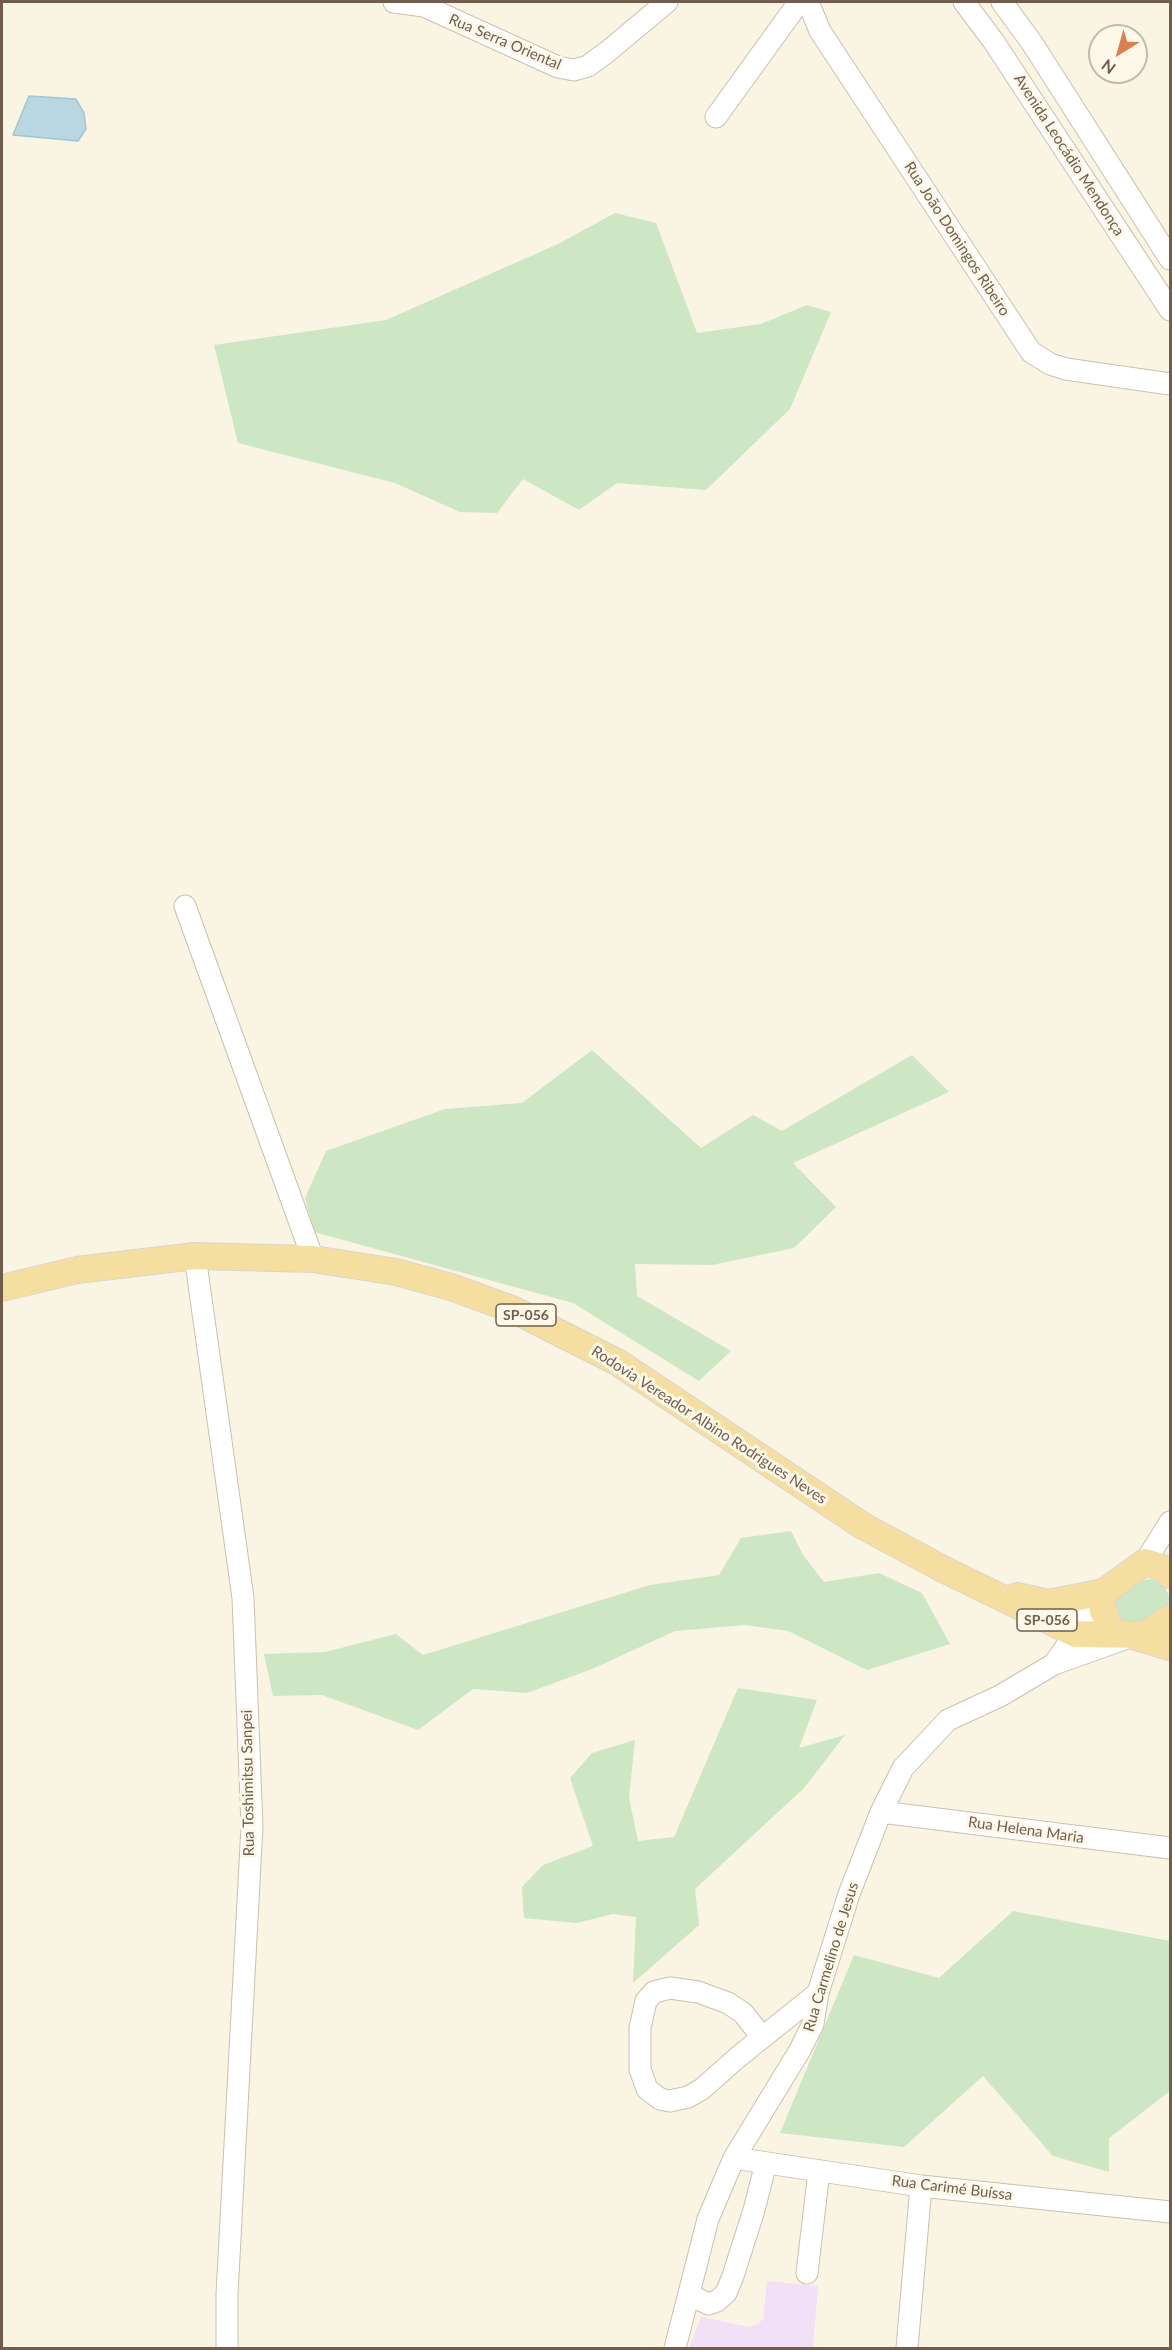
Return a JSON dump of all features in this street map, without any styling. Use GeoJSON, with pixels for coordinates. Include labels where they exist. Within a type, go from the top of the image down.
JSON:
{"type":"FeatureCollection","features":[{"type":"Feature","properties":{"kind":"main road","name":"Rodovia Vereador Albino Rodrigues Neves"},"geometry":{"type":"LineString","coordinates":[[2,1288],[77,1270],[195,1256],[314,1259],[396,1272],[451,1287],[514,1310],[568,1335],[617,1362],[863,1526],[984,1589],[1076,1634],[1124,1635],[1170,1647]]}},
{"type":"Feature","properties":{"kind":"main road"},"geometry":{"type":"LineString","coordinates":[[984,1589],[1048,1603],[1105,1592],[1145,1562],[1161,1567],[1170,1575]]}},
{"type":"Feature","properties":{"kind":"main road"},"geometry":{"type":"LineString","coordinates":[[1105,1592],[1102,1600],[1103,1611],[1124,1635],[1144,1635],[1170,1618]]}},
{"type":"Feature","properties":{"kind":"street","name":"Rua Serra Oriental"},"geometry":{"type":"LineString","coordinates":[[393,2],[427,4],[558,67],[574,70],[588,66],[667,2]]}},
{"type":"Feature","properties":{"kind":"street"},"geometry":{"type":"LineString","coordinates":[[716,117],[799,2]]}},
{"type":"Feature","properties":{"kind":"street","name":"Rua João Domingos Ribeiro"},"geometry":{"type":"LineString","coordinates":[[808,2],[820,31],[1031,352],[1050,364],[1066,369],[1170,384]]}},
{"type":"Feature","properties":{"kind":"street","name":"Avenida Leocádio Mendonça"},"geometry":{"type":"LineString","coordinates":[[964,2],[994,42],[1170,310]]}},
{"type":"Feature","properties":{"kind":"street","name":"Avenida Leocádio Mendonça"},"geometry":{"type":"LineString","coordinates":[[1002,2],[1032,43],[1170,259]]}},
{"type":"Feature","properties":{"kind":"street"},"geometry":{"type":"LineString","coordinates":[[185,906],[314,1259]]}},
{"type":"Feature","properties":{"kind":"street","name":"Rua Toshimitsu Sanpei"},"geometry":{"type":"LineString","coordinates":[[195,1256],[243,1598],[252,1826],[227,2294],[227,2349]]}},
{"type":"Feature","properties":{"kind":"street"},"geometry":{"type":"LineString","coordinates":[[1145,1562],[1170,1522]]}},
{"type":"Feature","properties":{"kind":"street","name":"Rua Carmelino de Jesus"},"geometry":{"type":"LineString","coordinates":[[1054,1664],[1105,1592]]}},
{"type":"Feature","properties":{"kind":"street","name":"Rua Carmelino de Jesus"},"geometry":{"type":"LineString","coordinates":[[675,2349],[708,2219],[734,2158],[800,2050],[813,2024],[818,1993],[849,1894],[881,1812],[903,1768],[948,1720],[1000,1696],[1054,1664],[1124,1635]]}},
{"type":"Feature","properties":{"kind":"street","name":"Rua Helena Maria"},"geometry":{"type":"LineString","coordinates":[[881,1812],[1170,1848]]}},
{"type":"Feature","properties":{"kind":"street"},"geometry":{"type":"LineString","coordinates":[[762,2037],[743,2013],[728,2003],[698,1992],[670,1988],[654,1992],[646,2001],[640,2028],[640,2069],[647,2090],[660,2099],[670,2101],[688,2097],[702,2089],[762,2037],[818,1993]]}},
{"type":"Feature","properties":{"kind":"street","name":"Rua Carimé Buíssa"},"geometry":{"type":"LineString","coordinates":[[734,2158],[921,2186],[1170,2212]]}},
{"type":"Feature","properties":{"kind":"street"},"geometry":{"type":"LineString","coordinates":[[689,2295],[709,2304],[717,2301],[726,2293],[734,2276],[765,2163]]}},
{"type":"Feature","properties":{"kind":"street"},"geometry":{"type":"LineString","coordinates":[[807,2273],[819,2171]]}},
{"type":"Feature","properties":{"kind":"street"},"geometry":{"type":"LineString","coordinates":[[907,2349],[921,2186]]}},
{"type":"Feature","properties":{"kind":"shaded area"},"geometry":{"type":"Polygon","coordinates":[[[767,2281],[818,2286],[813,2348],[689,2348],[701,2317],[750,2327],[758,2324],[763,2319],[767,2281]]]}},
{"type":"Feature","properties":{"kind":"green space"},"geometry":{"type":"Polygon","coordinates":[[[615,213],[656,223],[697,333],[761,324],[807,305],[831,312],[790,409],[706,490],[617,483],[579,510],[523,479],[497,513],[460,512],[395,483],[238,443],[214,345],[386,320],[558,244],[615,213]]]}},
{"type":"Feature","properties":{"kind":"green space"},"geometry":{"type":"Polygon","coordinates":[[[592,1050],[701,1148],[753,1115],[782,1131],[912,1055],[949,1092],[793,1163],[836,1207],[794,1248],[712,1265],[635,1264],[637,1296],[731,1351],[699,1381],[573,1303],[314,1232],[305,1198],[326,1151],[445,1109],[522,1103],[592,1050]]]}},
{"type":"Feature","properties":{"kind":"green space"},"geometry":{"type":"Polygon","coordinates":[[[791,1531],[803,1555],[824,1582],[879,1573],[922,1593],[950,1644],[867,1670],[788,1631],[745,1625],[675,1631],[592,1669],[527,1693],[473,1689],[418,1730],[322,1695],[273,1696],[264,1654],[325,1652],[396,1634],[423,1655],[650,1585],[719,1575],[741,1538],[791,1531]]]}},
{"type":"Feature","properties":{"kind":"green space"},"geometry":{"type":"Polygon","coordinates":[[[1149,1579],[1160,1580],[1165,1586],[1170,1599],[1167,1607],[1149,1621],[1128,1624],[1118,1618],[1113,1609],[1118,1595],[1133,1583],[1149,1579]]]}},
{"type":"Feature","properties":{"kind":"green space"},"geometry":{"type":"Polygon","coordinates":[[[738,1688],[817,1700],[799,1748],[845,1735],[804,1788],[695,1889],[699,1925],[633,1983],[636,1917],[613,1914],[577,1923],[524,1918],[522,1887],[543,1865],[593,1846],[570,1778],[592,1753],[635,1740],[629,1798],[638,1841],[674,1837],[738,1688]]]}},
{"type":"Feature","properties":{"kind":"green space"},"geometry":{"type":"Polygon","coordinates":[[[1013,1911],[1170,1941],[1170,2091],[1109,2138],[1109,2172],[1053,2156],[983,2076],[904,2147],[780,2133],[854,1955],[939,1978],[1013,1911]]]}},
{"type":"Feature","properties":{"kind":"water"},"geometry":{"type":"Polygon","coordinates":[[[29,96],[76,99],[84,113],[86,129],[78,141],[13,135],[29,96]]]}}]}
